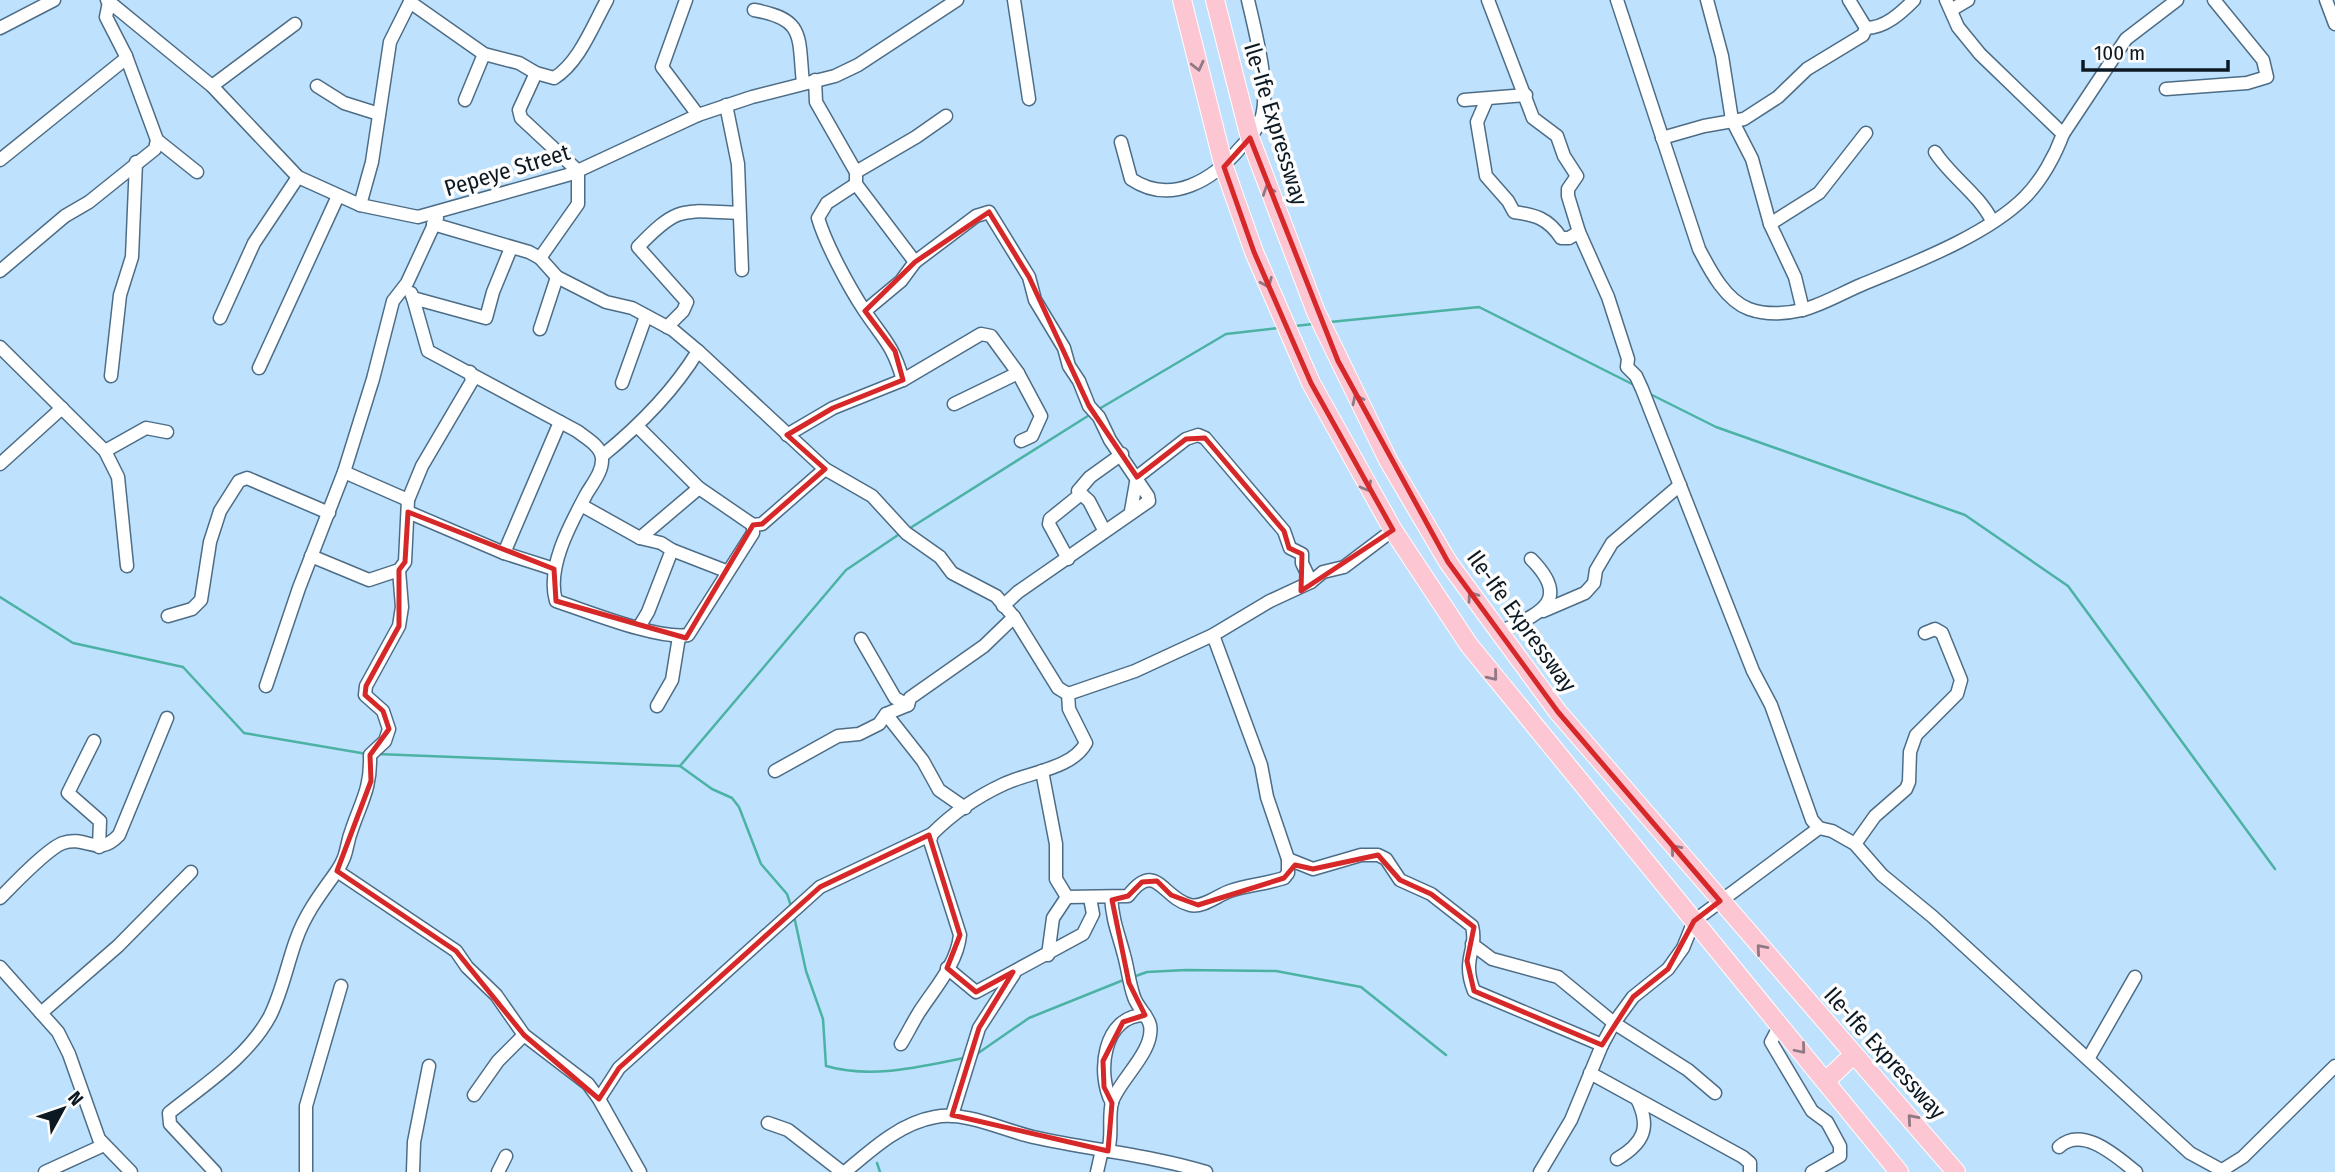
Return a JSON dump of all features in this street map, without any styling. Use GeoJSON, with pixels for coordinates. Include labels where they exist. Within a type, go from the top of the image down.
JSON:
{"type":"FeatureCollection","features":[{"type":"Feature","properties":{"kind":"highway"},"geometry":{"type":"LineString","coordinates":[[1182,0],[1224,167],[1254,253],[1300,360],[1344,446],[1393,530],[1469,645],[1827,1080],[1899,1172]]}},
{"type":"Feature","properties":{"kind":"highway","name":"Ile-Ife Expressway"},"geometry":{"type":"LineString","coordinates":[[1215,0],[1250,138],[1316,312],[1362,410],[1442,552],[1558,712],[1956,1172]]}},
{"type":"Feature","properties":{"kind":"highway"},"geometry":{"type":"LineString","coordinates":[[1469,645],[1496,630]]}},
{"type":"Feature","properties":{"kind":"highway"},"geometry":{"type":"LineString","coordinates":[[1827,1080],[1853,1055]]}},
{"type":"Feature","properties":{"kind":"street"},"geometry":{"type":"LineString","coordinates":[[0,28],[54,0]]}},
{"type":"Feature","properties":{"kind":"street"},"geometry":{"type":"LineString","coordinates":[[360,205],[372,162],[390,42],[410,1],[484,54],[519,62],[536,73],[554,78],[563,72],[607,0]]}},
{"type":"Feature","properties":{"kind":"street"},"geometry":{"type":"LineString","coordinates":[[686,0],[662,67],[698,115]]}},
{"type":"Feature","properties":{"kind":"street","name":"Pepeye Street"},"geometry":{"type":"LineString","coordinates":[[108,1],[212,86],[298,177],[360,205],[418,217],[578,171],[726,104],[809,82],[858,65],[956,0]]}},
{"type":"Feature","properties":{"kind":"street"},"geometry":{"type":"LineString","coordinates":[[1014,0],[1029,99]]}},
{"type":"Feature","properties":{"kind":"street"},"geometry":{"type":"LineString","coordinates":[[1121,142],[1131,179],[1147,190],[1165,191],[1197,183],[1224,167],[1250,138],[1262,118],[1264,97],[1248,0]]}},
{"type":"Feature","properties":{"kind":"street"},"geometry":{"type":"LineString","coordinates":[[1488,0],[1533,118],[1557,136],[1564,156],[1577,176],[1568,189],[1568,196],[1579,232],[1608,297],[1628,359],[1627,367],[1636,376],[1753,671],[1771,705],[1812,820],[1819,828],[1832,831],[1855,844],[1882,875],[2190,1153],[2221,1172],[2243,1157],[2335,1066]]}},
{"type":"Feature","properties":{"kind":"street"},"geometry":{"type":"LineString","coordinates":[[1617,0],[1699,249],[1714,278],[1746,308],[1769,314],[1804,310],[1943,250],[2026,197],[2057,151],[2063,134],[2126,39],[2177,0]]}},
{"type":"Feature","properties":{"kind":"street"},"geometry":{"type":"LineString","coordinates":[[1707,0],[1721,48],[1732,120],[1752,159],[1770,224],[1794,277],[1804,310]]}},
{"type":"Feature","properties":{"kind":"street"},"geometry":{"type":"LineString","coordinates":[[1849,0],[1866,28]]}},
{"type":"Feature","properties":{"kind":"street"},"geometry":{"type":"LineString","coordinates":[[1866,28],[1876,28],[1914,0]]}},
{"type":"Feature","properties":{"kind":"street"},"geometry":{"type":"LineString","coordinates":[[1968,0],[1948,5],[1958,27],[1986,61],[2038,106],[2063,134]]}},
{"type":"Feature","properties":{"kind":"street"},"geometry":{"type":"LineString","coordinates":[[2166,89],[2247,83],[2267,77],[2263,60],[2214,0]]}},
{"type":"Feature","properties":{"kind":"street"},"geometry":{"type":"LineString","coordinates":[[2326,0],[2335,24]]}},
{"type":"Feature","properties":{"kind":"street"},"geometry":{"type":"LineString","coordinates":[[108,1],[106,17],[125,56],[157,140],[197,172]]}},
{"type":"Feature","properties":{"kind":"street"},"geometry":{"type":"LineString","coordinates":[[754,10],[781,15],[792,25],[798,36],[816,102],[856,178],[915,262]]}},
{"type":"Feature","properties":{"kind":"street"},"geometry":{"type":"LineString","coordinates":[[212,86],[295,24]]}},
{"type":"Feature","properties":{"kind":"street"},"geometry":{"type":"LineString","coordinates":[[1662,138],[1744,119],[1763,109],[1807,69],[1863,35],[1866,28]]}},
{"type":"Feature","properties":{"kind":"street"},"geometry":{"type":"LineString","coordinates":[[465,100],[484,54]]}},
{"type":"Feature","properties":{"kind":"street"},"geometry":{"type":"LineString","coordinates":[[0,160],[125,56]]}},
{"type":"Feature","properties":{"kind":"street"},"geometry":{"type":"LineString","coordinates":[[536,73],[519,110],[521,118],[578,171],[578,204],[540,258]]}},
{"type":"Feature","properties":{"kind":"street"},"geometry":{"type":"LineString","coordinates":[[317,86],[344,103],[379,114]]}},
{"type":"Feature","properties":{"kind":"street"},"geometry":{"type":"LineString","coordinates":[[1464,100],[1526,95]]}},
{"type":"Feature","properties":{"kind":"street"},"geometry":{"type":"LineString","coordinates":[[1487,99],[1477,122],[1488,181],[1508,201],[1514,212],[1533,213],[1546,220],[1561,238],[1569,238],[1579,232]]}},
{"type":"Feature","properties":{"kind":"street"},"geometry":{"type":"LineString","coordinates":[[726,104],[737,163],[742,270]]}},
{"type":"Feature","properties":{"kind":"street"},"geometry":{"type":"LineString","coordinates":[[903,380],[895,351],[865,311],[823,235],[818,218],[827,203],[856,178],[946,116]]}},
{"type":"Feature","properties":{"kind":"street"},"geometry":{"type":"LineString","coordinates":[[1770,224],[1819,193],[1866,132]]}},
{"type":"Feature","properties":{"kind":"street"},"geometry":{"type":"LineString","coordinates":[[0,271],[155,149],[157,140]]}},
{"type":"Feature","properties":{"kind":"street"},"geometry":{"type":"LineString","coordinates":[[1935,152],[1945,167],[1986,210],[1992,221]]}},
{"type":"Feature","properties":{"kind":"street"},"geometry":{"type":"LineString","coordinates":[[111,376],[120,295],[132,257],[136,162]]}},
{"type":"Feature","properties":{"kind":"street"},"geometry":{"type":"LineString","coordinates":[[220,318],[254,243],[298,177]]}},
{"type":"Feature","properties":{"kind":"street"},"geometry":{"type":"LineString","coordinates":[[259,368],[338,196]]}},
{"type":"Feature","properties":{"kind":"street"},"geometry":{"type":"LineString","coordinates":[[667,327],[683,311],[687,302],[638,247],[667,218],[687,211],[739,213]]}},
{"type":"Feature","properties":{"kind":"street"},"geometry":{"type":"LineString","coordinates":[[266,686],[311,556],[344,472],[373,379],[393,301],[407,283],[433,224],[442,212]]}},
{"type":"Feature","properties":{"kind":"street"},"geometry":{"type":"LineString","coordinates":[[865,311],[901,281],[915,262],[976,216],[989,212],[998,222],[1029,277],[1035,300],[1064,348],[1069,366],[1079,381],[1089,406],[1099,417],[1110,440],[1122,454],[1149,498],[1068,559],[1018,592],[1003,606]]}},
{"type":"Feature","properties":{"kind":"street"},"geometry":{"type":"LineString","coordinates":[[433,224],[540,258],[557,277],[606,302],[646,316],[667,327],[698,351],[825,469],[872,496],[906,533],[940,557],[952,573],[984,587],[1014,617],[1058,688],[1069,694],[1135,671],[1213,635],[1270,601],[1311,582],[1323,572],[1344,567],[1393,530]]}},
{"type":"Feature","properties":{"kind":"street"},"geometry":{"type":"LineString","coordinates":[[414,298],[486,318],[493,292],[511,248]]}},
{"type":"Feature","properties":{"kind":"street"},"geometry":{"type":"LineString","coordinates":[[540,329],[557,277]]}},
{"type":"Feature","properties":{"kind":"street"},"geometry":{"type":"LineString","coordinates":[[407,283],[414,298],[428,351],[560,422],[593,442],[602,456],[600,470],[581,505],[554,569],[552,588],[556,601],[639,627],[679,637],[688,635],[752,533],[753,525]]}},
{"type":"Feature","properties":{"kind":"street"},"geometry":{"type":"LineString","coordinates":[[622,383],[646,316]]}},
{"type":"Feature","properties":{"kind":"street"},"geometry":{"type":"LineString","coordinates":[[788,435],[833,408],[903,380],[981,334],[991,336],[1018,373],[1041,416],[1032,436],[1021,441]]}},
{"type":"Feature","properties":{"kind":"street"},"geometry":{"type":"LineString","coordinates":[[0,347],[105,451],[118,477],[127,566]]}},
{"type":"Feature","properties":{"kind":"street"},"geometry":{"type":"LineString","coordinates":[[602,456],[638,427],[683,375],[698,351]]}},
{"type":"Feature","properties":{"kind":"street"},"geometry":{"type":"LineString","coordinates":[[311,556],[369,580],[399,570],[405,562],[408,506],[422,466],[472,382],[470,372]]}},
{"type":"Feature","properties":{"kind":"street"},"geometry":{"type":"LineString","coordinates":[[954,404],[1018,373]]}},
{"type":"Feature","properties":{"kind":"street"},"geometry":{"type":"LineString","coordinates":[[0,464],[62,408]]}},
{"type":"Feature","properties":{"kind":"street"},"geometry":{"type":"LineString","coordinates":[[504,553],[560,422]]}},
{"type":"Feature","properties":{"kind":"street"},"geometry":{"type":"LineString","coordinates":[[638,427],[699,488],[753,525],[762,524],[825,469]]}},
{"type":"Feature","properties":{"kind":"street"},"geometry":{"type":"LineString","coordinates":[[105,451],[146,428],[167,432]]}},
{"type":"Feature","properties":{"kind":"street"},"geometry":{"type":"LineString","coordinates":[[1137,477],[1186,439],[1198,435],[1205,438],[1284,531],[1290,548],[1302,554],[1302,563],[1311,582]]}},
{"type":"Feature","properties":{"kind":"street"},"geometry":{"type":"LineString","coordinates":[[1104,530],[1078,491],[1080,485],[1122,454]]}},
{"type":"Feature","properties":{"kind":"street"},"geometry":{"type":"LineString","coordinates":[[344,472],[504,553],[554,569]]}},
{"type":"Feature","properties":{"kind":"street"},"geometry":{"type":"LineString","coordinates":[[168,616],[192,609],[201,600],[210,542],[219,511],[239,481],[247,478],[329,513]]}},
{"type":"Feature","properties":{"kind":"street"},"geometry":{"type":"LineString","coordinates":[[1496,630],[1585,593],[1594,583],[1596,570],[1612,543],[1680,485]]}},
{"type":"Feature","properties":{"kind":"street"},"geometry":{"type":"LineString","coordinates":[[640,538],[699,488]]}},
{"type":"Feature","properties":{"kind":"street"},"geometry":{"type":"LineString","coordinates":[[1068,559],[1049,524],[1050,519],[1081,494]]}},
{"type":"Feature","properties":{"kind":"street"},"geometry":{"type":"LineString","coordinates":[[581,505],[640,538],[661,543],[726,571]]}},
{"type":"Feature","properties":{"kind":"street"},"geometry":{"type":"LineString","coordinates":[[639,627],[648,612],[672,550]]}},
{"type":"Feature","properties":{"kind":"street"},"geometry":{"type":"LineString","coordinates":[[1531,559],[1541,569],[1548,585],[1548,604],[1543,611]]}},
{"type":"Feature","properties":{"kind":"street"},"geometry":{"type":"LineString","coordinates":[[215,1172],[170,1124],[169,1113],[242,1054],[258,1034],[270,1015],[296,938],[312,905],[348,852],[350,833],[371,781],[370,755],[385,741],[390,729],[383,710],[365,695],[366,686],[399,626],[402,607],[399,570]]}},
{"type":"Feature","properties":{"kind":"street"},"geometry":{"type":"LineString","coordinates":[[775,771],[838,736],[859,734],[878,724],[886,715],[908,705],[910,698],[984,646],[1014,617]]}},
{"type":"Feature","properties":{"kind":"street"},"geometry":{"type":"LineString","coordinates":[[1855,844],[1875,816],[1906,789],[1909,782],[1910,752],[1916,735],[1957,694],[1962,680],[1942,633],[1935,629],[1925,634]]}},
{"type":"Feature","properties":{"kind":"street"},"geometry":{"type":"LineString","coordinates":[[1067,897],[1128,896],[1142,881],[1151,880],[1157,881],[1171,895],[1188,905],[1198,905],[1231,891],[1283,878],[1288,873],[1288,859],[1267,797],[1261,765],[1213,635]]}},
{"type":"Feature","properties":{"kind":"street"},"geometry":{"type":"LineString","coordinates":[[657,706],[673,680],[679,637]]}},
{"type":"Feature","properties":{"kind":"street"},"geometry":{"type":"LineString","coordinates":[[861,639],[895,698],[908,705]]}},
{"type":"Feature","properties":{"kind":"street"},"geometry":{"type":"LineString","coordinates":[[599,1098],[619,1068],[821,887],[932,834],[964,808],[1006,782],[1042,771],[1077,754],[1086,743],[1069,709],[1069,694]]}},
{"type":"Feature","properties":{"kind":"street"},"geometry":{"type":"LineString","coordinates":[[886,715],[923,761],[939,790],[964,808]]}},
{"type":"Feature","properties":{"kind":"street"},"geometry":{"type":"LineString","coordinates":[[0,898],[62,843],[80,842],[99,847],[110,844],[119,835],[167,718]]}},
{"type":"Feature","properties":{"kind":"street"},"geometry":{"type":"LineString","coordinates":[[94,741],[68,793],[70,798],[90,810],[100,821],[99,847]]}},
{"type":"Feature","properties":{"kind":"street"},"geometry":{"type":"LineString","coordinates":[[1042,771],[1056,844],[1056,878],[1067,897]]}},
{"type":"Feature","properties":{"kind":"street"},"geometry":{"type":"LineString","coordinates":[[1540,1172],[1571,1120],[1602,1045],[1615,1023],[1633,998],[1668,969],[1683,948],[1695,921],[1752,881],[1819,828]]}},
{"type":"Feature","properties":{"kind":"street"},"geometry":{"type":"LineString","coordinates":[[901,1044],[918,1013],[934,994],[959,945],[960,935],[930,841],[932,834]]}},
{"type":"Feature","properties":{"kind":"street"},"geometry":{"type":"LineString","coordinates":[[1288,859],[1313,869],[1362,855],[1378,855],[1387,859],[1400,880],[1431,894],[1472,926],[1472,944],[1467,961],[1468,975],[1474,991],[1602,1045]]}},
{"type":"Feature","properties":{"kind":"street"},"geometry":{"type":"LineString","coordinates":[[337,871],[456,951],[467,967],[496,995],[524,1035],[587,1084],[599,1098],[640,1172]]}},
{"type":"Feature","properties":{"kind":"street"},"geometry":{"type":"LineString","coordinates":[[41,1013],[118,946],[191,872]]}},
{"type":"Feature","properties":{"kind":"street"},"geometry":{"type":"LineString","coordinates":[[1048,955],[1053,918],[1067,897]]}},
{"type":"Feature","properties":{"kind":"street"},"geometry":{"type":"LineString","coordinates":[[1111,897],[1113,924],[1125,956],[1129,982],[1150,1033],[1138,1062],[1112,1103]]}},
{"type":"Feature","properties":{"kind":"street"},"geometry":{"type":"LineString","coordinates":[[947,968],[969,989],[976,992],[999,985],[1017,971],[1083,934],[1093,914],[1090,898]]}},
{"type":"Feature","properties":{"kind":"street"},"geometry":{"type":"LineString","coordinates":[[1472,944],[1492,959],[1551,972],[1615,1023],[1688,1070],[1715,1093]]}},
{"type":"Feature","properties":{"kind":"street"},"geometry":{"type":"LineString","coordinates":[[0,967],[58,1032],[69,1054],[94,1130],[104,1145],[131,1172]]}},
{"type":"Feature","properties":{"kind":"street"},"geometry":{"type":"LineString","coordinates":[[2088,1059],[2135,977]]}},
{"type":"Feature","properties":{"kind":"street"},"geometry":{"type":"LineString","coordinates":[[952,1115],[979,1028],[999,985]]}},
{"type":"Feature","properties":{"kind":"street"},"geometry":{"type":"LineString","coordinates":[[306,1172],[306,1106],[341,986]]}},
{"type":"Feature","properties":{"kind":"street"},"geometry":{"type":"LineString","coordinates":[[1097,1172],[1112,1138],[1112,1103],[1104,1087],[1103,1061],[1114,1032],[1123,1021],[1135,1015],[1145,1016]]}},
{"type":"Feature","properties":{"kind":"street"},"geometry":{"type":"LineString","coordinates":[[1780,1025],[1770,1042],[1775,1053],[1812,1111],[1824,1117],[1840,1146],[1840,1156],[1812,1172]]}},
{"type":"Feature","properties":{"kind":"street"},"geometry":{"type":"LineString","coordinates":[[474,1095],[498,1061],[524,1035]]}},
{"type":"Feature","properties":{"kind":"street"},"geometry":{"type":"LineString","coordinates":[[412,1172],[414,1142],[429,1066]]}},
{"type":"Feature","properties":{"kind":"street"},"geometry":{"type":"LineString","coordinates":[[1590,1073],[1742,1157],[1750,1163],[1751,1172]]}},
{"type":"Feature","properties":{"kind":"street"},"geometry":{"type":"LineString","coordinates":[[1617,1159],[1630,1152],[1645,1127],[1644,1114],[1637,1098]]}},
{"type":"Feature","properties":{"kind":"street"},"geometry":{"type":"LineString","coordinates":[[768,1123],[788,1130],[843,1172],[882,1141],[911,1125],[926,1119],[952,1115],[1034,1137],[1156,1158],[1206,1172]]}},
{"type":"Feature","properties":{"kind":"street"},"geometry":{"type":"LineString","coordinates":[[2059,1147],[2064,1142],[2084,1140],[2098,1145],[2136,1172]]}},
{"type":"Feature","properties":{"kind":"street"},"geometry":{"type":"LineString","coordinates":[[44,1172],[104,1145]]}},
{"type":"Feature","properties":{"kind":"street"},"geometry":{"type":"LineString","coordinates":[[498,1172],[506,1156]]}},
{"type":"Feature","properties":{"kind":"highlighted area"},"geometry":{"type":"Polygon","coordinates":[[[1250,138],[1338,361],[1448,562],[1558,712],[1720,901],[1694,921],[1668,969],[1633,997],[1602,1045],[1474,991],[1467,961],[1474,927],[1431,894],[1400,880],[1378,855],[1313,869],[1295,865],[1284,878],[1198,905],[1171,895],[1157,881],[1142,882],[1128,896],[1112,900],[1129,983],[1145,1015],[1123,1022],[1103,1061],[1104,1087],[1112,1103],[1108,1151],[952,1115],[979,1028],[1013,972],[976,992],[947,968],[960,935],[929,835],[820,887],[619,1068],[599,1099],[524,1035],[456,951],[337,871],[371,781],[370,755],[389,729],[383,711],[365,695],[366,686],[399,626],[399,570],[405,562],[408,512],[554,569],[556,601],[686,638],[753,525],[762,524],[825,469],[787,435],[833,408],[903,380],[895,351],[865,311],[915,262],[989,212],[1029,277],[1089,406],[1137,477],[1186,439],[1205,438],[1284,531],[1289,548],[1302,554],[1301,591],[1393,530],[1311,383],[1254,252],[1224,167],[1250,138]]]}},
{"type":"Feature","properties":{"kind":"waterway"},"geometry":{"type":"LineString","coordinates":[[1330,322],[1479,307],[1636,386]]}},
{"type":"Feature","properties":{"kind":"waterway"},"geometry":{"type":"LineString","coordinates":[[1295,326],[1313,324]]}},
{"type":"Feature","properties":{"kind":"waterway"},"geometry":{"type":"LineString","coordinates":[[1099,409],[1226,334],[1278,328]]}},
{"type":"Feature","properties":{"kind":"waterway"},"geometry":{"type":"LineString","coordinates":[[1648,393],[1716,427],[1965,515],[2068,586],[2275,869]]}},
{"type":"Feature","properties":{"kind":"waterway"},"geometry":{"type":"LineString","coordinates":[[907,530],[1091,414]]}},
{"type":"Feature","properties":{"kind":"waterway"},"geometry":{"type":"LineString","coordinates":[[680,766],[846,570],[901,533]]}},
{"type":"Feature","properties":{"kind":"waterway"},"geometry":{"type":"LineString","coordinates":[[0,597],[73,643],[183,667],[244,733],[367,754]]}},
{"type":"Feature","properties":{"kind":"waterway"},"geometry":{"type":"LineString","coordinates":[[377,754],[680,766],[712,789],[732,798],[739,807],[761,864],[787,894],[791,906]]}},
{"type":"Feature","properties":{"kind":"waterway"},"geometry":{"type":"LineString","coordinates":[[794,916],[806,971],[823,1019],[826,1066],[878,1072],[964,1058]]}},
{"type":"Feature","properties":{"kind":"waterway"},"geometry":{"type":"LineString","coordinates":[[1133,977],[1147,972],[1186,970],[1276,971],[1361,987],[1446,1055]]}},
{"type":"Feature","properties":{"kind":"waterway"},"geometry":{"type":"LineString","coordinates":[[974,1056],[1029,1018],[1126,979]]}},
{"type":"Feature","properties":{"kind":"waterway"},"geometry":{"type":"LineString","coordinates":[[877,1163],[880,1172]]}}]}
